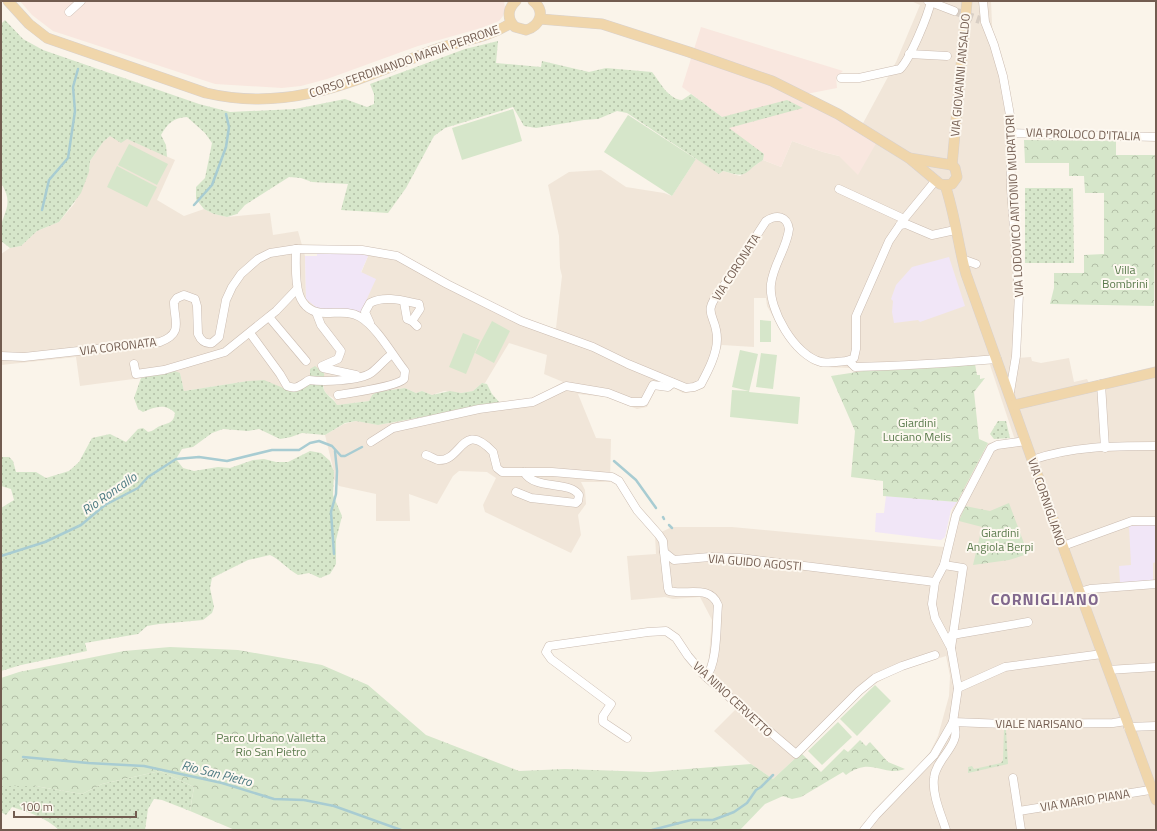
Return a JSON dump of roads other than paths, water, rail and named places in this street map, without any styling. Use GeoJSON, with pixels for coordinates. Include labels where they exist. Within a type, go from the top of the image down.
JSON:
{"type":"FeatureCollection","features":[{"type":"Feature","properties":{"kind":"main road","name":"CORSO FERDINANDO MARIA PERRONE"},"geometry":{"type":"LineString","coordinates":[[8,1],[29,24],[47,38],[206,93],[230,98],[254,100],[302,96],[329,89],[434,50],[483,35],[511,23]]}},
{"type":"Feature","properties":{"kind":"main road"},"geometry":{"type":"LineString","coordinates":[[516,1],[510,9],[509,18],[515,27],[526,30],[537,25],[540,20],[539,8],[533,1]]}},
{"type":"Feature","properties":{"kind":"main road","name":"VIA GIOVANNI ANSALDO"},"geometry":{"type":"LineString","coordinates":[[952,165],[967,1]]}},
{"type":"Feature","properties":{"kind":"main road"},"geometry":{"type":"LineString","coordinates":[[540,20],[602,24],[689,52],[772,82],[838,114],[945,183]]}},
{"type":"Feature","properties":{"kind":"main road","name":"VIA GIOVANNI ANSALDO"},"geometry":{"type":"LineString","coordinates":[[941,164],[953,149]]}},
{"type":"Feature","properties":{"kind":"main road"},"geometry":{"type":"LineString","coordinates":[[911,160],[926,160],[952,165]]}},
{"type":"Feature","properties":{"kind":"main road"},"geometry":{"type":"LineString","coordinates":[[941,164],[936,171],[945,183]]}},
{"type":"Feature","properties":{"kind":"main road","name":"VIA CORNIGLIANO"},"geometry":{"type":"LineString","coordinates":[[952,165],[955,168],[957,177],[945,183],[962,259],[1079,592],[1127,724],[1154,789],[1156,800]]}},
{"type":"Feature","properties":{"kind":"main road"},"geometry":{"type":"LineString","coordinates":[[1014,405],[1156,372]]}},
{"type":"Feature","properties":{"kind":"street"},"geometry":{"type":"LineString","coordinates":[[68,12],[81,1]]}},
{"type":"Feature","properties":{"kind":"street"},"geometry":{"type":"LineString","coordinates":[[841,78],[855,79],[897,70],[902,67],[909,54],[929,10],[930,1],[954,11]]}},
{"type":"Feature","properties":{"kind":"street","name":"VIA LODOVICO ANTONIO MURATORI"},"geometry":{"type":"LineString","coordinates":[[984,1],[983,21],[994,44],[1003,76],[1008,103],[1010,133],[1011,189],[1019,294],[1016,356],[1010,392]]}},
{"type":"Feature","properties":{"kind":"street"},"geometry":{"type":"LineString","coordinates":[[909,54],[947,56]]}},
{"type":"Feature","properties":{"kind":"street","name":"VIA PROLOCO D'ITALIA"},"geometry":{"type":"LineString","coordinates":[[1010,133],[1156,137]]}},
{"type":"Feature","properties":{"kind":"street"},"geometry":{"type":"LineString","coordinates":[[945,183],[902,222],[889,241],[856,316],[856,349],[854,358],[849,361],[855,367],[913,366],[997,359]]}},
{"type":"Feature","properties":{"kind":"street"},"geometry":{"type":"LineString","coordinates":[[839,189],[906,224],[932,235],[955,230]]}},
{"type":"Feature","properties":{"kind":"street","name":"VIA CORONATA"},"geometry":{"type":"LineString","coordinates":[[1,356],[24,357],[160,342],[172,337],[176,328],[174,302],[184,295],[195,299],[197,306],[198,334],[205,343],[212,344],[219,337],[226,300],[241,274],[258,259],[270,253],[296,249],[362,250],[397,256],[447,284],[480,298],[522,321],[593,347],[628,364],[686,388],[694,387],[701,384],[717,346],[717,332],[710,311],[712,300],[721,290],[766,221],[778,216],[787,221],[789,229],[771,284],[772,302],[775,311],[790,337],[802,352],[821,362],[849,361]]}},
{"type":"Feature","properties":{"kind":"street"},"geometry":{"type":"LineString","coordinates":[[296,249],[297,289],[302,302],[316,312],[321,325],[341,351],[341,355],[338,359],[322,366],[323,368],[359,376]]}},
{"type":"Feature","properties":{"kind":"street"},"geometry":{"type":"LineString","coordinates":[[962,259],[976,264]]}},
{"type":"Feature","properties":{"kind":"street"},"geometry":{"type":"LineString","coordinates":[[134,364],[136,374],[164,370],[225,352],[269,317],[290,298],[297,289]]}},
{"type":"Feature","properties":{"kind":"street"},"geometry":{"type":"LineString","coordinates":[[375,332],[364,312],[370,303],[385,299],[419,304],[420,306],[415,323],[407,319],[404,302]]}},
{"type":"Feature","properties":{"kind":"street"},"geometry":{"type":"LineString","coordinates":[[316,312],[349,312],[361,318],[375,332],[405,371],[405,375],[401,382],[362,392],[338,395]]}},
{"type":"Feature","properties":{"kind":"street"},"geometry":{"type":"LineString","coordinates":[[269,317],[306,361]]}},
{"type":"Feature","properties":{"kind":"street"},"geometry":{"type":"LineString","coordinates":[[250,333],[287,386],[298,388],[309,380],[320,381],[370,374],[392,354]]}},
{"type":"Feature","properties":{"kind":"street"},"geometry":{"type":"LineString","coordinates":[[371,442],[393,428],[479,409],[533,402],[566,386],[608,393],[630,402],[638,403],[644,402],[653,385],[668,387],[673,383]]}},
{"type":"Feature","properties":{"kind":"street"},"geometry":{"type":"LineString","coordinates":[[1101,384],[1105,448]]}},
{"type":"Feature","properties":{"kind":"street"},"geometry":{"type":"LineString","coordinates":[[426,455],[437,460],[447,458],[455,453],[462,443],[469,440],[475,440],[493,452],[499,471],[612,477],[619,481],[637,510],[663,541],[669,591],[706,593],[714,597],[718,605],[713,661],[711,670],[706,677]]}},
{"type":"Feature","properties":{"kind":"street"},"geometry":{"type":"LineString","coordinates":[[951,648],[935,618],[932,604],[935,582],[944,565],[956,515],[991,448],[1026,441]]}},
{"type":"Feature","properties":{"kind":"street"},"geometry":{"type":"LineString","coordinates":[[1032,460],[1059,451],[1076,448],[1156,446]]}},
{"type":"Feature","properties":{"kind":"street"},"geometry":{"type":"LineString","coordinates":[[516,492],[531,498],[572,502],[578,501],[579,495],[576,491],[560,486],[533,482],[527,478],[524,472]]}},
{"type":"Feature","properties":{"kind":"street"},"geometry":{"type":"LineString","coordinates":[[1063,546],[1132,521],[1156,520]]}},
{"type":"Feature","properties":{"kind":"street","name":"VIA GUIDO AGOSTI"},"geometry":{"type":"LineString","coordinates":[[664,552],[678,560],[710,557],[740,558],[935,582]]}},
{"type":"Feature","properties":{"kind":"street"},"geometry":{"type":"LineString","coordinates":[[864,830],[876,815],[934,756],[953,722],[958,688],[951,648],[963,568],[944,565]]}},
{"type":"Feature","properties":{"kind":"street"},"geometry":{"type":"LineString","coordinates":[[1079,592],[1090,589],[1156,584]]}},
{"type":"Feature","properties":{"kind":"street"},"geometry":{"type":"LineString","coordinates":[[952,636],[1028,622]]}},
{"type":"Feature","properties":{"kind":"street","name":"VIA NINO CERVETTO"},"geometry":{"type":"LineString","coordinates":[[627,738],[603,722],[603,716],[612,704],[551,659],[546,652],[549,646],[648,632],[666,631],[676,638],[688,656],[706,677],[796,754],[875,678],[902,666],[935,655]]}},
{"type":"Feature","properties":{"kind":"street"},"geometry":{"type":"LineString","coordinates":[[958,688],[1005,667],[1102,654]]}},
{"type":"Feature","properties":{"kind":"street"},"geometry":{"type":"LineString","coordinates":[[1108,670],[1156,667]]}},
{"type":"Feature","properties":{"kind":"street"},"geometry":{"type":"LineString","coordinates":[[946,830],[936,799],[934,778],[956,737],[956,730],[953,722]]}},
{"type":"Feature","properties":{"kind":"street","name":"VIALE NARISANO"},"geometry":{"type":"LineString","coordinates":[[953,722],[1005,724],[1113,723],[1156,726]]}},
{"type":"Feature","properties":{"kind":"street"},"geometry":{"type":"LineString","coordinates":[[1013,778],[1019,811],[1020,830]]}},
{"type":"Feature","properties":{"kind":"street","name":"VIA MARIO PIANA"},"geometry":{"type":"LineString","coordinates":[[1019,811],[1154,789]]}},
{"type":"Feature","properties":{"kind":"waterway"},"geometry":{"type":"LineString","coordinates":[[42,210],[49,180],[68,158],[75,111],[73,87],[78,69]]}},
{"type":"Feature","properties":{"kind":"waterway"},"geometry":{"type":"LineString","coordinates":[[194,205],[212,185],[226,147],[229,127],[226,114]]}},
{"type":"Feature","properties":{"kind":"waterway","name":"Rio Roncallo"},"geometry":{"type":"LineString","coordinates":[[1,556],[45,542],[81,525],[105,505],[138,488],[148,477],[176,459],[199,457],[227,461],[272,450],[299,450],[310,443],[319,441],[332,446],[341,456],[345,456],[362,447]]}},
{"type":"Feature","properties":{"kind":"waterway"},"geometry":{"type":"LineString","coordinates":[[334,554],[331,512],[336,494],[337,471],[335,451]]}},
{"type":"Feature","properties":{"kind":"waterway","name":"Rio Roncallo"},"geometry":{"type":"LineString","coordinates":[[614,461],[636,480],[656,508]]}},
{"type":"Feature","properties":{"kind":"waterway","name":"Rio Roncallo"},"geometry":{"type":"LineString","coordinates":[[669,525],[672,528]]}},
{"type":"Feature","properties":{"kind":"waterway","name":"Rio San Pietro"},"geometry":{"type":"LineString","coordinates":[[23,757],[144,766],[222,783],[274,799],[304,800],[334,806],[401,830]]}},
{"type":"Feature","properties":{"kind":"waterway","name":"Rio San Pietro"},"geometry":{"type":"LineString","coordinates":[[652,830],[691,820],[713,820],[734,812],[747,803],[756,790],[773,775]]}},
{"type":"Feature","properties":{"kind":"tunnel"},"geometry":{"type":"LineString","coordinates":[[954,11],[980,20]]}},
{"type":"Feature","properties":{"kind":"district","name":"CORNIGLIANO"},"geometry":{"type":"Point","coordinates":[1045,599]}},
{"type":"Feature","properties":{"kind":"park label","name":"Villa Bombrini"},"geometry":{"type":"Point","coordinates":[1125,276]}},
{"type":"Feature","properties":{"kind":"park label","name":"Giardini Luciano Melis"},"geometry":{"type":"Point","coordinates":[917,429]}},
{"type":"Feature","properties":{"kind":"park label","name":"Giardini Angiola Berpi"},"geometry":{"type":"Point","coordinates":[1000,539]}},
{"type":"Feature","properties":{"kind":"park label","name":"Parco Urbano Valletta Rio San Pietro"},"geometry":{"type":"Point","coordinates":[271,744]}}]}
